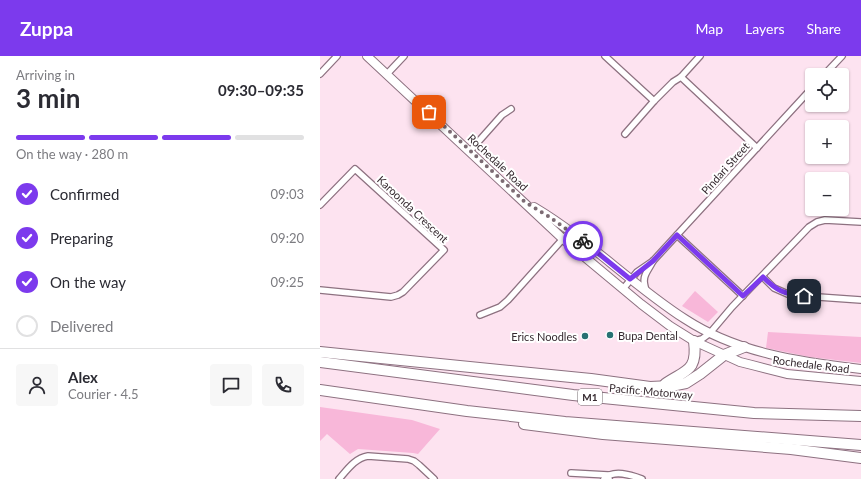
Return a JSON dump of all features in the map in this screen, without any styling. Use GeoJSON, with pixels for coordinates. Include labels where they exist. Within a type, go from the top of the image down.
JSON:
{"type":"FeatureCollection","features":[{"type":"Feature","properties":{"kind":"highway"},"geometry":{"type":"LineString","coordinates":[[661,387],[680,376],[689,368],[695,356],[694,341]]}},
{"type":"Feature","properties":{"kind":"highway"},"geometry":{"type":"LineString","coordinates":[[320,352],[661,387],[692,380],[724,355],[744,347]]}},
{"type":"Feature","properties":{"kind":"highway","name":"Pacific Motorway"},"geometry":{"type":"LineString","coordinates":[[320,362],[572,396],[754,413],[861,416]]}},
{"type":"Feature","properties":{"kind":"highway"},"geometry":{"type":"LineString","coordinates":[[320,390],[467,411],[565,422],[861,445]]}},
{"type":"Feature","properties":{"kind":"highway"},"geometry":{"type":"LineString","coordinates":[[371,398],[441,414],[603,434],[791,449],[861,458]]}},
{"type":"Feature","properties":{"kind":"main road","name":"Rochedale Road"},"geometry":{"type":"LineString","coordinates":[[368,56],[563,239],[670,326],[694,341],[752,366],[787,374],[861,381]]}},
{"type":"Feature","properties":{"kind":"main road","name":"Rochedale Road"},"geometry":{"type":"LineString","coordinates":[[525,202],[570,231],[630,279],[685,319],[710,333],[744,347],[780,357],[824,365],[861,369]]}},
{"type":"Feature","properties":{"kind":"street"},"geometry":{"type":"LineString","coordinates":[[320,74],[337,56]]}},
{"type":"Feature","properties":{"kind":"street"},"geometry":{"type":"LineString","coordinates":[[387,74],[404,56]]}},
{"type":"Feature","properties":{"kind":"street"},"geometry":{"type":"LineString","coordinates":[[606,56],[654,101]]}},
{"type":"Feature","properties":{"kind":"street"},"geometry":{"type":"LineString","coordinates":[[625,134],[654,101],[673,82],[681,77],[700,56]]}},
{"type":"Feature","properties":{"kind":"street"},"geometry":{"type":"LineString","coordinates":[[831,68],[842,56]]}},
{"type":"Feature","properties":{"kind":"street"},"geometry":{"type":"LineString","coordinates":[[681,77],[757,148]]}},
{"type":"Feature","properties":{"kind":"street","name":"Pindari Street"},"geometry":{"type":"LineString","coordinates":[[623,289],[630,279],[653,261],[805,96]]}},
{"type":"Feature","properties":{"kind":"street"},"geometry":{"type":"LineString","coordinates":[[470,151],[502,115],[511,109]]}},
{"type":"Feature","properties":{"kind":"street","name":"Karoonda Crescent"},"geometry":{"type":"LineString","coordinates":[[320,205],[355,169],[444,250],[403,292],[398,295],[391,297],[320,290]]}},
{"type":"Feature","properties":{"kind":"street"},"geometry":{"type":"LineString","coordinates":[[694,341],[702,339],[710,333],[809,227],[824,220],[861,222]]}},
{"type":"Feature","properties":{"kind":"street"},"geometry":{"type":"LineString","coordinates":[[480,315],[500,307],[508,300],[570,231]]}},
{"type":"Feature","properties":{"kind":"street"},"geometry":{"type":"LineString","coordinates":[[677,235],[743,296]]}},
{"type":"Feature","properties":{"kind":"street","name":"Pindari Street"},"geometry":{"type":"LineString","coordinates":[[646,290],[644,278],[653,261]]}},
{"type":"Feature","properties":{"kind":"street"},"geometry":{"type":"LineString","coordinates":[[763,277],[774,288],[790,295],[861,300]]}},
{"type":"Feature","properties":{"kind":"street"},"geometry":{"type":"LineString","coordinates":[[339,479],[355,461],[361,457],[368,456],[408,459],[414,461],[434,479]]}},
{"type":"Feature","properties":{"kind":"street"},"geometry":{"type":"LineString","coordinates":[[571,473],[590,474],[607,478],[612,474],[629,475],[642,479]]}},
{"type":"Feature","properties":{"kind":"street"},"geometry":{"type":"LineString","coordinates":[[590,474],[597,479]]}},
{"type":"Feature","properties":{"kind":"shaded area"},"geometry":{"type":"Polygon","coordinates":[[[695,291],[718,312],[708,322],[682,306],[695,291]]]}},
{"type":"Feature","properties":{"kind":"shaded area"},"geometry":{"type":"Polygon","coordinates":[[[768,332],[861,337],[861,363],[810,357],[766,348],[768,332]]]}},
{"type":"Feature","properties":{"kind":"shaded area"},"geometry":{"type":"Polygon","coordinates":[[[320,407],[412,420],[440,429],[418,454],[358,449],[350,454],[327,434],[320,441],[320,407]]]}},
{"type":"Feature","properties":{"kind":"way so far"},"geometry":{"type":"LineString","coordinates":[[429,112],[525,202],[548,216],[583,241]]}},
{"type":"Feature","properties":{"kind":"place","name":"Bupa Dental"},"geometry":{"type":"Point","coordinates":[610,335]}},
{"type":"Feature","properties":{"kind":"place","name":"Erics Noodles"},"geometry":{"type":"Point","coordinates":[585,336]}},
{"type":"Feature","properties":{"kind":"route"},"geometry":{"type":"LineString","coordinates":[[583,241],[630,279],[653,261],[677,235],[743,296],[763,277],[774,288],[781,292],[790,295],[804,296]]}}]}
